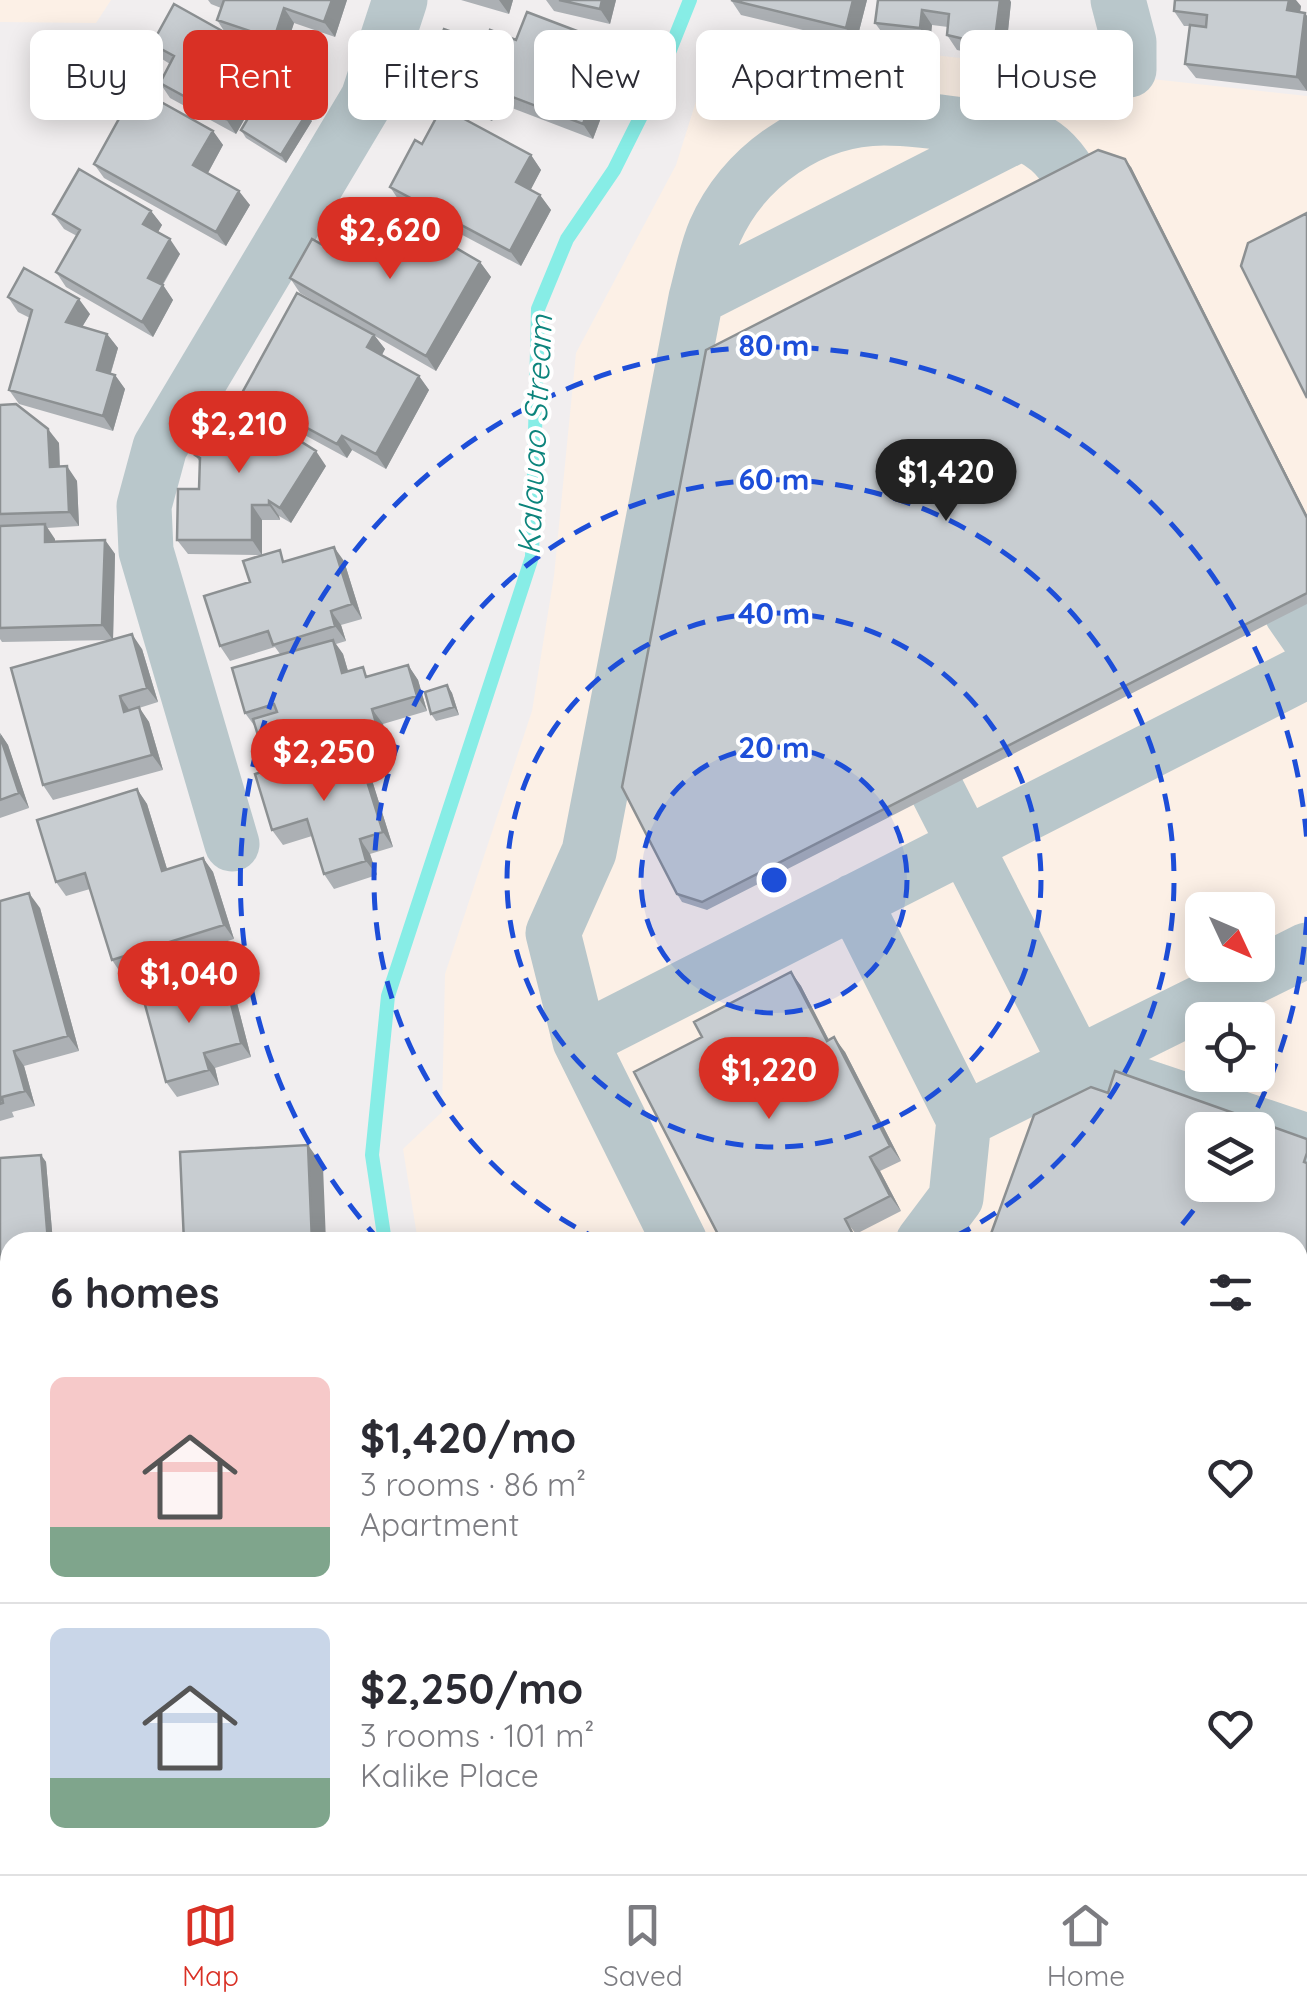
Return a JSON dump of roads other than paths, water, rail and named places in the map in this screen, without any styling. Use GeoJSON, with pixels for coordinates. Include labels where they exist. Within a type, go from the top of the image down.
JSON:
{"type":"FeatureCollection","features":[{"type":"Feature","properties":{"kind":"street"},"geometry":{"type":"LineString","coordinates":[[232,844],[146,551],[144,506],[149,476],[160,448],[368,98],[400,0]]}},
{"type":"Feature","properties":{"kind":"street"},"geometry":{"type":"LineString","coordinates":[[1118,0],[1126,30]]}},
{"type":"Feature","properties":{"kind":"street"},"geometry":{"type":"LineString","coordinates":[[675,1232],[580,1040],[553,933],[590,852],[696,298],[715,231],[748,179],[794,142],[828,126],[882,118],[1021,133],[1039,140],[1058,156],[1070,175]]}},
{"type":"Feature","properties":{"kind":"street"},"geometry":{"type":"LineString","coordinates":[[696,298],[1021,133]]}},
{"type":"Feature","properties":{"kind":"street"},"geometry":{"type":"LineString","coordinates":[[580,1040],[1307,670]]}},
{"type":"Feature","properties":{"kind":"street"},"geometry":{"type":"LineString","coordinates":[[938,792],[1077,1064],[1307,1141]]}},
{"type":"Feature","properties":{"kind":"street"},"geometry":{"type":"LineString","coordinates":[[854,901],[964,1120],[956,1198],[930,1232]]}},
{"type":"Feature","properties":{"kind":"street"},"geometry":{"type":"LineString","coordinates":[[964,1120],[1307,950]]}},
{"type":"Feature","properties":{"kind":"waterway","name":"Kalauao Stream"},"geometry":{"type":"LineString","coordinates":[[384,1232],[372,1155],[388,996],[532,557],[538,309],[567,239],[614,170],[654,90],[690,0]]}}]}
